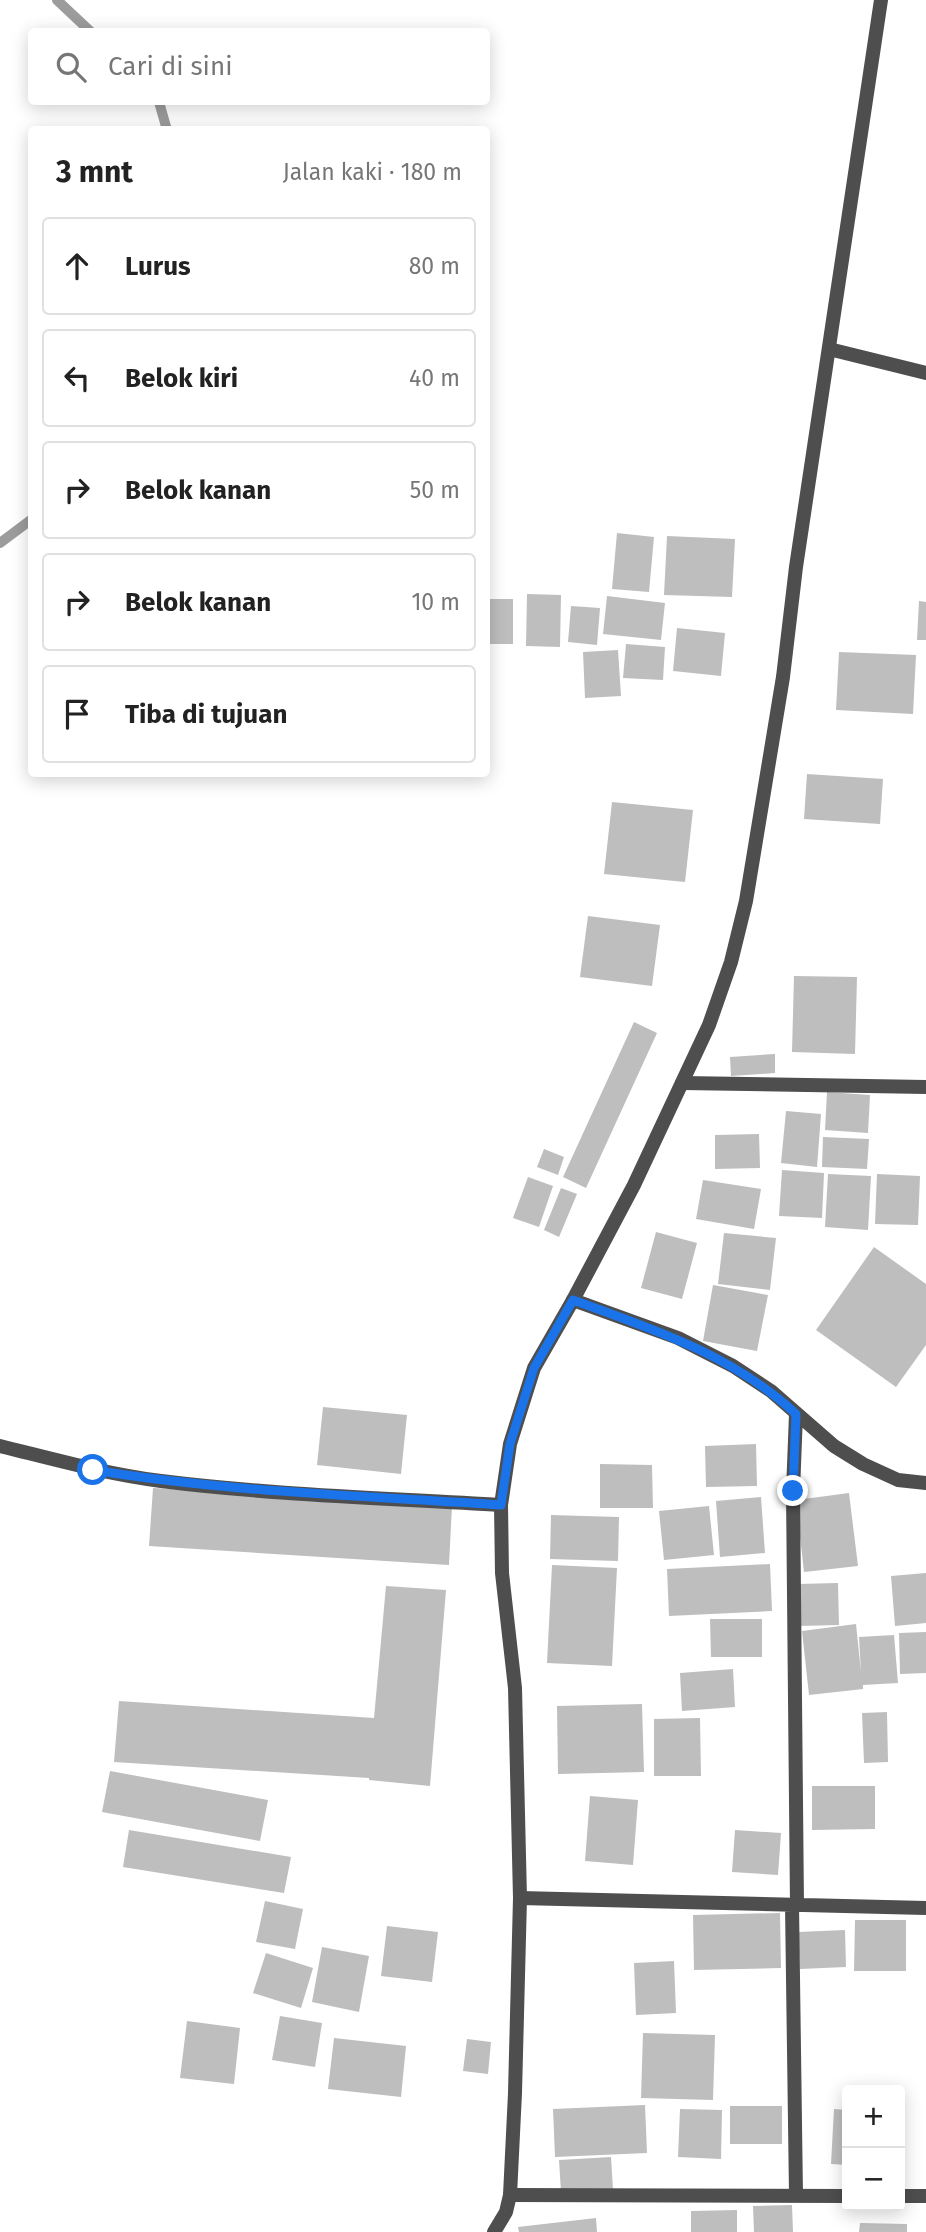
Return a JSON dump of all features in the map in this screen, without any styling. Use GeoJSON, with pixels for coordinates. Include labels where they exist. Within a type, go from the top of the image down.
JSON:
{"type":"FeatureCollection","features":[{"type":"Feature","properties":{"kind":"street"},"geometry":{"type":"LineString","coordinates":[[494,2232],[506,2212],[510,2195],[520,1898],[514,1688],[502,1573],[501,1505],[510,1444],[534,1368],[634,1185],[709,1026],[732,962],[746,901],[783,677],[796,566],[881,0]]}},
{"type":"Feature","properties":{"kind":"street"},"geometry":{"type":"LineString","coordinates":[[829,349],[926,373]]}},
{"type":"Feature","properties":{"kind":"street"},"geometry":{"type":"LineString","coordinates":[[682,1083],[926,1087]]}},
{"type":"Feature","properties":{"kind":"street"},"geometry":{"type":"LineString","coordinates":[[573,1300],[678,1338],[733,1366],[771,1391],[834,1446],[863,1464],[898,1480],[926,1483]]}},
{"type":"Feature","properties":{"kind":"street"},"geometry":{"type":"LineString","coordinates":[[796,1414],[793,1491],[796,2195]]}},
{"type":"Feature","properties":{"kind":"street"},"geometry":{"type":"LineString","coordinates":[[0,1446],[93,1470],[161,1481],[501,1505]]}},
{"type":"Feature","properties":{"kind":"street"},"geometry":{"type":"LineString","coordinates":[[520,1898],[926,1908]]}},
{"type":"Feature","properties":{"kind":"street"},"geometry":{"type":"LineString","coordinates":[[510,2195],[842,2196]]}},
{"type":"Feature","properties":{"kind":"street"},"geometry":{"type":"LineString","coordinates":[[905,2196],[926,2196]]}},
{"type":"Feature","properties":{"kind":"building"},"geometry":{"type":"Polygon","coordinates":[[[617,533],[654,537],[649,592],[612,589],[617,533]]]}},
{"type":"Feature","properties":{"kind":"building"},"geometry":{"type":"Polygon","coordinates":[[[667,536],[735,539],[732,597],[664,595],[667,536]]]}},
{"type":"Feature","properties":{"kind":"building"},"geometry":{"type":"Polygon","coordinates":[[[527,594],[561,595],[560,647],[526,646],[527,594]]]}},
{"type":"Feature","properties":{"kind":"building"},"geometry":{"type":"Polygon","coordinates":[[[607,596],[665,603],[661,640],[603,634],[607,596]]]}},
{"type":"Feature","properties":{"kind":"building"},"geometry":{"type":"Polygon","coordinates":[[[490,599],[513,599],[513,644],[490,644],[490,599]]]}},
{"type":"Feature","properties":{"kind":"building"},"geometry":{"type":"Polygon","coordinates":[[[919,601],[926,602],[926,640],[917,640],[919,601]]]}},
{"type":"Feature","properties":{"kind":"building"},"geometry":{"type":"Polygon","coordinates":[[[571,606],[600,608],[597,645],[568,642],[571,606]]]}},
{"type":"Feature","properties":{"kind":"building"},"geometry":{"type":"Polygon","coordinates":[[[677,628],[725,633],[721,676],[673,671],[677,628]]]}},
{"type":"Feature","properties":{"kind":"building"},"geometry":{"type":"Polygon","coordinates":[[[626,644],[665,647],[663,680],[623,678],[626,644]]]}},
{"type":"Feature","properties":{"kind":"building"},"geometry":{"type":"Polygon","coordinates":[[[618,650],[621,696],[585,698],[583,652],[618,650]]]}},
{"type":"Feature","properties":{"kind":"building"},"geometry":{"type":"Polygon","coordinates":[[[839,652],[916,655],[913,714],[836,710],[839,652]]]}},
{"type":"Feature","properties":{"kind":"building"},"geometry":{"type":"Polygon","coordinates":[[[807,774],[883,779],[880,824],[804,819],[807,774]]]}},
{"type":"Feature","properties":{"kind":"building"},"geometry":{"type":"Polygon","coordinates":[[[612,802],[693,810],[685,882],[604,874],[612,802]]]}},
{"type":"Feature","properties":{"kind":"building"},"geometry":{"type":"Polygon","coordinates":[[[588,916],[660,925],[652,986],[580,977],[588,916]]]}},
{"type":"Feature","properties":{"kind":"building"},"geometry":{"type":"Polygon","coordinates":[[[794,976],[857,977],[855,1054],[792,1052],[794,976]]]}},
{"type":"Feature","properties":{"kind":"building"},"geometry":{"type":"Polygon","coordinates":[[[634,1022],[657,1033],[586,1188],[563,1177],[634,1022]]]}},
{"type":"Feature","properties":{"kind":"building"},"geometry":{"type":"Polygon","coordinates":[[[775,1054],[775,1073],[731,1076],[730,1057],[775,1054]]]}},
{"type":"Feature","properties":{"kind":"building"},"geometry":{"type":"Polygon","coordinates":[[[827,1092],[870,1095],[868,1133],[825,1130],[827,1092]]]}},
{"type":"Feature","properties":{"kind":"building"},"geometry":{"type":"Polygon","coordinates":[[[786,1111],[821,1114],[817,1167],[781,1163],[786,1111]]]}},
{"type":"Feature","properties":{"kind":"building"},"geometry":{"type":"Polygon","coordinates":[[[759,1134],[760,1168],[715,1169],[715,1135],[759,1134]]]}},
{"type":"Feature","properties":{"kind":"building"},"geometry":{"type":"Polygon","coordinates":[[[823,1137],[869,1139],[867,1169],[822,1167],[823,1137]]]}},
{"type":"Feature","properties":{"kind":"building"},"geometry":{"type":"Polygon","coordinates":[[[544,1149],[564,1157],[558,1175],[537,1167],[544,1149]]]}},
{"type":"Feature","properties":{"kind":"building"},"geometry":{"type":"Polygon","coordinates":[[[782,1170],[824,1173],[822,1218],[779,1216],[782,1170]]]}},
{"type":"Feature","properties":{"kind":"building"},"geometry":{"type":"Polygon","coordinates":[[[828,1174],[871,1176],[868,1230],[825,1227],[828,1174]]]}},
{"type":"Feature","properties":{"kind":"building"},"geometry":{"type":"Polygon","coordinates":[[[877,1174],[920,1176],[918,1225],[875,1224],[877,1174]]]}},
{"type":"Feature","properties":{"kind":"building"},"geometry":{"type":"Polygon","coordinates":[[[528,1177],[553,1186],[539,1227],[513,1218],[528,1177]]]}},
{"type":"Feature","properties":{"kind":"building"},"geometry":{"type":"Polygon","coordinates":[[[703,1180],[761,1189],[754,1229],[696,1219],[703,1180]]]}},
{"type":"Feature","properties":{"kind":"building"},"geometry":{"type":"Polygon","coordinates":[[[561,1188],[577,1194],[559,1237],[544,1230],[561,1188]]]}},
{"type":"Feature","properties":{"kind":"building"},"geometry":{"type":"Polygon","coordinates":[[[656,1232],[697,1243],[682,1299],[641,1288],[656,1232]]]}},
{"type":"Feature","properties":{"kind":"building"},"geometry":{"type":"Polygon","coordinates":[[[724,1233],[776,1238],[770,1290],[718,1284],[724,1233]]]}},
{"type":"Feature","properties":{"kind":"building"},"geometry":{"type":"Polygon","coordinates":[[[874,1247],[926,1284],[926,1345],[896,1387],[816,1330],[874,1247]]]}},
{"type":"Feature","properties":{"kind":"building"},"geometry":{"type":"Polygon","coordinates":[[[713,1285],[768,1295],[757,1351],[703,1341],[713,1285]]]}},
{"type":"Feature","properties":{"kind":"building"},"geometry":{"type":"Polygon","coordinates":[[[323,1407],[407,1415],[401,1474],[317,1465],[323,1407]]]}},
{"type":"Feature","properties":{"kind":"building"},"geometry":{"type":"Polygon","coordinates":[[[756,1444],[757,1486],[706,1487],[705,1446],[756,1444]]]}},
{"type":"Feature","properties":{"kind":"building"},"geometry":{"type":"Polygon","coordinates":[[[600,1464],[652,1465],[653,1508],[600,1508],[600,1464]]]}},
{"type":"Feature","properties":{"kind":"building"},"geometry":{"type":"Polygon","coordinates":[[[153,1488],[452,1506],[449,1565],[149,1546],[153,1488]]]}},
{"type":"Feature","properties":{"kind":"building"},"geometry":{"type":"Polygon","coordinates":[[[849,1493],[858,1566],[804,1572],[796,1500],[849,1493]]]}},
{"type":"Feature","properties":{"kind":"building"},"geometry":{"type":"Polygon","coordinates":[[[761,1497],[765,1553],[720,1557],[716,1501],[761,1497]]]}},
{"type":"Feature","properties":{"kind":"building"},"geometry":{"type":"Polygon","coordinates":[[[709,1506],[714,1555],[664,1560],[659,1511],[709,1506]]]}},
{"type":"Feature","properties":{"kind":"building"},"geometry":{"type":"Polygon","coordinates":[[[551,1515],[619,1517],[618,1561],[550,1559],[551,1515]]]}},
{"type":"Feature","properties":{"kind":"building"},"geometry":{"type":"Polygon","coordinates":[[[770,1564],[772,1611],[669,1616],[667,1569],[770,1564]]]}},
{"type":"Feature","properties":{"kind":"building"},"geometry":{"type":"Polygon","coordinates":[[[552,1565],[617,1568],[612,1666],[547,1663],[552,1565]]]}},
{"type":"Feature","properties":{"kind":"building"},"geometry":{"type":"Polygon","coordinates":[[[926,1573],[926,1623],[895,1626],[891,1576],[926,1573]]]}},
{"type":"Feature","properties":{"kind":"building"},"geometry":{"type":"Polygon","coordinates":[[[838,1583],[839,1625],[799,1626],[798,1584],[838,1583]]]}},
{"type":"Feature","properties":{"kind":"building"},"geometry":{"type":"Polygon","coordinates":[[[386,1586],[446,1590],[430,1786],[369,1778],[114,1762],[119,1701],[374,1718],[386,1586]]]}},
{"type":"Feature","properties":{"kind":"building"},"geometry":{"type":"Polygon","coordinates":[[[710,1619],[762,1619],[762,1657],[711,1657],[710,1619]]]}},
{"type":"Feature","properties":{"kind":"building"},"geometry":{"type":"Polygon","coordinates":[[[856,1624],[861,1672],[859,1637],[894,1635],[898,1683],[863,1685],[863,1689],[809,1695],[802,1631],[856,1624]]]}},
{"type":"Feature","properties":{"kind":"building"},"geometry":{"type":"Polygon","coordinates":[[[926,1632],[926,1673],[900,1674],[899,1633],[926,1632]]]}},
{"type":"Feature","properties":{"kind":"building"},"geometry":{"type":"Polygon","coordinates":[[[733,1669],[735,1707],[682,1711],[680,1673],[733,1669]]]}},
{"type":"Feature","properties":{"kind":"building"},"geometry":{"type":"Polygon","coordinates":[[[642,1704],[644,1772],[558,1774],[557,1706],[642,1704]]]}},
{"type":"Feature","properties":{"kind":"building"},"geometry":{"type":"Polygon","coordinates":[[[887,1712],[888,1762],[864,1763],[862,1713],[887,1712]]]}},
{"type":"Feature","properties":{"kind":"building"},"geometry":{"type":"Polygon","coordinates":[[[700,1718],[701,1776],[654,1776],[654,1719],[700,1718]]]}},
{"type":"Feature","properties":{"kind":"building"},"geometry":{"type":"Polygon","coordinates":[[[110,1771],[268,1800],[260,1841],[102,1812],[110,1771]]]}},
{"type":"Feature","properties":{"kind":"building"},"geometry":{"type":"Polygon","coordinates":[[[812,1786],[875,1786],[875,1829],[812,1830],[812,1786]]]}},
{"type":"Feature","properties":{"kind":"building"},"geometry":{"type":"Polygon","coordinates":[[[590,1796],[638,1800],[633,1865],[585,1861],[590,1796]]]}},
{"type":"Feature","properties":{"kind":"building"},"geometry":{"type":"Polygon","coordinates":[[[129,1830],[291,1857],[284,1893],[123,1867],[129,1830]]]}},
{"type":"Feature","properties":{"kind":"building"},"geometry":{"type":"Polygon","coordinates":[[[735,1830],[781,1833],[778,1875],[732,1872],[735,1830]]]}},
{"type":"Feature","properties":{"kind":"building"},"geometry":{"type":"Polygon","coordinates":[[[265,1901],[303,1909],[295,1949],[256,1942],[265,1901]]]}},
{"type":"Feature","properties":{"kind":"building"},"geometry":{"type":"Polygon","coordinates":[[[780,1913],[781,1968],[694,1970],[693,1915],[780,1913]]]}},
{"type":"Feature","properties":{"kind":"building"},"geometry":{"type":"Polygon","coordinates":[[[855,1920],[906,1920],[906,1971],[854,1971],[855,1920]]]}},
{"type":"Feature","properties":{"kind":"building"},"geometry":{"type":"Polygon","coordinates":[[[387,1926],[438,1932],[432,1982],[381,1976],[387,1926]]]}},
{"type":"Feature","properties":{"kind":"building"},"geometry":{"type":"Polygon","coordinates":[[[845,1930],[846,1967],[800,1969],[798,1932],[845,1930]]]}},
{"type":"Feature","properties":{"kind":"building"},"geometry":{"type":"Polygon","coordinates":[[[322,1947],[369,1956],[359,2012],[312,2002],[322,1947]]]}},
{"type":"Feature","properties":{"kind":"building"},"geometry":{"type":"Polygon","coordinates":[[[266,1953],[313,1968],[301,2008],[253,1993],[266,1953]]]}},
{"type":"Feature","properties":{"kind":"building"},"geometry":{"type":"Polygon","coordinates":[[[674,1961],[676,2013],[636,2015],[634,1963],[674,1961]]]}},
{"type":"Feature","properties":{"kind":"building"},"geometry":{"type":"Polygon","coordinates":[[[280,2016],[322,2023],[315,2067],[272,2060],[280,2016]]]}},
{"type":"Feature","properties":{"kind":"building"},"geometry":{"type":"Polygon","coordinates":[[[187,2021],[240,2028],[234,2084],[180,2078],[187,2021]]]}},
{"type":"Feature","properties":{"kind":"building"},"geometry":{"type":"Polygon","coordinates":[[[643,2033],[715,2035],[713,2100],[641,2098],[643,2033]]]}},
{"type":"Feature","properties":{"kind":"building"},"geometry":{"type":"Polygon","coordinates":[[[334,2038],[406,2046],[401,2097],[328,2089],[334,2038]]]}},
{"type":"Feature","properties":{"kind":"building"},"geometry":{"type":"Polygon","coordinates":[[[467,2039],[491,2042],[488,2074],[463,2071],[467,2039]]]}},
{"type":"Feature","properties":{"kind":"building"},"geometry":{"type":"Polygon","coordinates":[[[645,2105],[647,2153],[555,2157],[553,2109],[645,2105]]]}},
{"type":"Feature","properties":{"kind":"building"},"geometry":{"type":"Polygon","coordinates":[[[730,2106],[782,2106],[782,2144],[730,2144],[730,2106]]]}},
{"type":"Feature","properties":{"kind":"building"},"geometry":{"type":"Polygon","coordinates":[[[680,2109],[722,2110],[721,2159],[678,2157],[680,2109]]]}},
{"type":"Feature","properties":{"kind":"building"},"geometry":{"type":"Polygon","coordinates":[[[834,2109],[842,2110],[842,2165],[831,2164],[834,2109]]]}},
{"type":"Feature","properties":{"kind":"building"},"geometry":{"type":"Polygon","coordinates":[[[611,2157],[613,2190],[561,2192],[559,2160],[611,2157]]]}},
{"type":"Feature","properties":{"kind":"building"},"geometry":{"type":"Polygon","coordinates":[[[792,2205],[793,2232],[754,2232],[753,2206],[792,2205]]]}},
{"type":"Feature","properties":{"kind":"building"},"geometry":{"type":"Polygon","coordinates":[[[737,2210],[737,2232],[691,2232],[691,2211],[737,2210]]]}},
{"type":"Feature","properties":{"kind":"building"},"geometry":{"type":"Polygon","coordinates":[[[596,2218],[597,2232],[519,2232],[518,2227],[596,2218]]]}},
{"type":"Feature","properties":{"kind":"building"},"geometry":{"type":"Polygon","coordinates":[[[860,2223],[907,2224],[907,2232],[859,2232],[860,2223]]]}},
{"type":"Feature","properties":{"kind":"waterway"},"geometry":{"type":"LineString","coordinates":[[57,0],[87,28]]}},
{"type":"Feature","properties":{"kind":"waterway"},"geometry":{"type":"LineString","coordinates":[[160,105],[166,126]]}},
{"type":"Feature","properties":{"kind":"waterway"},"geometry":{"type":"LineString","coordinates":[[0,543],[28,522]]}},
{"type":"Feature","properties":{"kind":"route"},"geometry":{"type":"LineString","coordinates":[[93,1470],[161,1481],[254,1489],[501,1505],[510,1444],[534,1368],[573,1300],[678,1338],[733,1366],[771,1391],[796,1414],[793,1491]]}}]}
